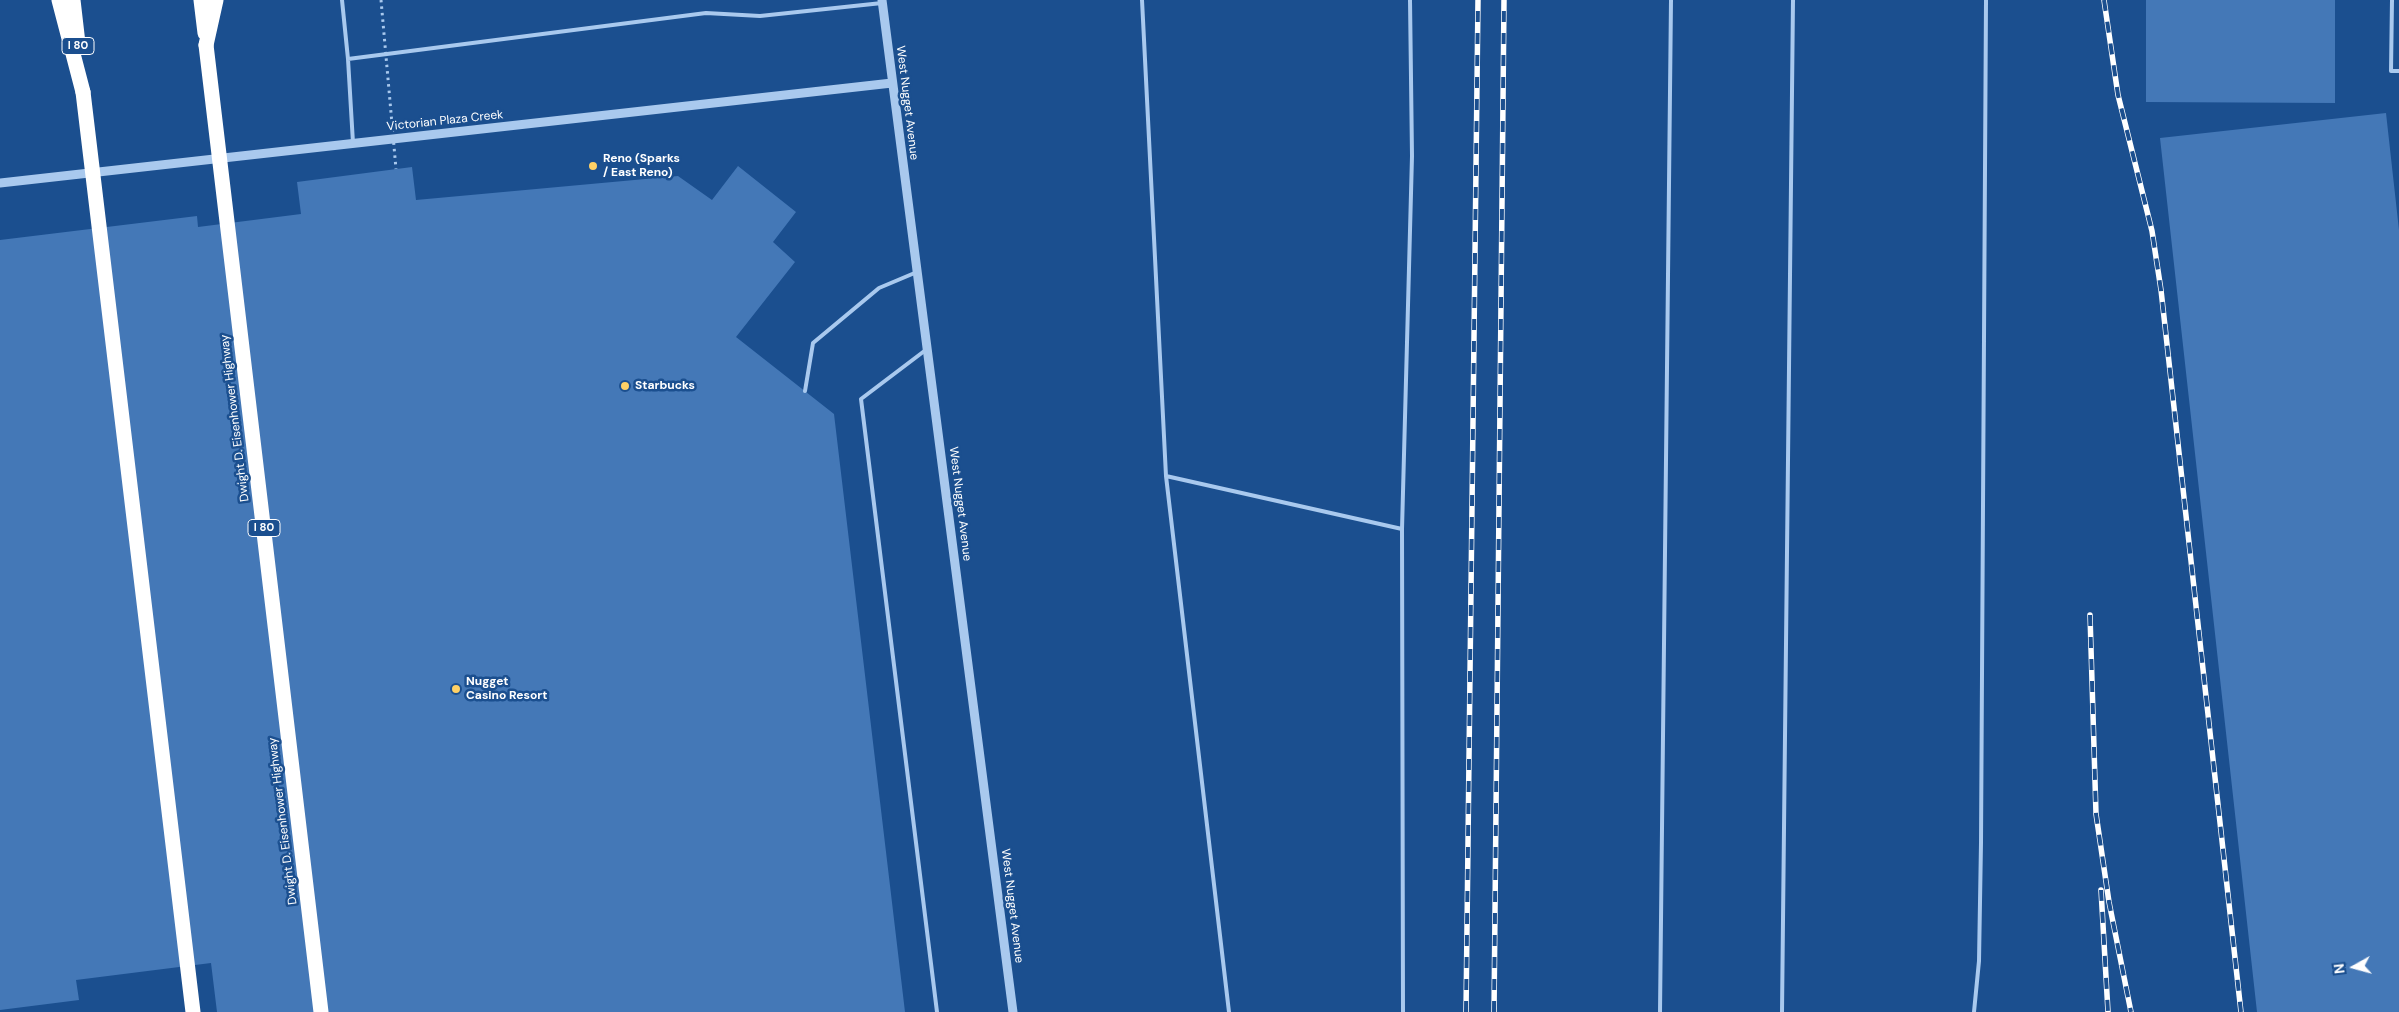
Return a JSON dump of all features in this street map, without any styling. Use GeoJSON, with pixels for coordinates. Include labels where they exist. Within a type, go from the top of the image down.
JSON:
{"type":"FeatureCollection","features":[{"type":"Feature","properties":{"kind":"highway"},"geometry":{"type":"LineString","coordinates":[[59,0],[84,92]]}},
{"type":"Feature","properties":{"kind":"highway","name":"I 80"},"geometry":{"type":"LineString","coordinates":[[73,0],[193,1012]]}},
{"type":"Feature","properties":{"kind":"highway","name":"Dwight D. Eisenhower Highway"},"geometry":{"type":"LineString","coordinates":[[200,0],[322,1012]]}},
{"type":"Feature","properties":{"kind":"highway"},"geometry":{"type":"LineString","coordinates":[[206,45],[216,0]]}},
{"type":"Feature","properties":{"kind":"street","name":"West Nugget Avenue"},"geometry":{"type":"LineString","coordinates":[[882,2],[1013,1012]]}},
{"type":"Feature","properties":{"kind":"street","name":"Victorian Plaza Creek"},"geometry":{"type":"LineString","coordinates":[[0,183],[892,83]]}},
{"type":"Feature","properties":{"kind":"lane"},"geometry":{"type":"LineString","coordinates":[[342,0],[353,143]]}},
{"type":"Feature","properties":{"kind":"lane"},"geometry":{"type":"LineString","coordinates":[[1142,0],[1166,476],[1229,1012]]}},
{"type":"Feature","properties":{"kind":"lane"},"geometry":{"type":"LineString","coordinates":[[1402,1012],[1402,529],[1412,156],[1410,0]]}},
{"type":"Feature","properties":{"kind":"lane"},"geometry":{"type":"LineString","coordinates":[[1660,1012],[1671,0]]}},
{"type":"Feature","properties":{"kind":"lane"},"geometry":{"type":"LineString","coordinates":[[1782,1012],[1792,0]]}},
{"type":"Feature","properties":{"kind":"lane"},"geometry":{"type":"LineString","coordinates":[[1974,1012],[1979,961],[1981,843],[1986,0]]}},
{"type":"Feature","properties":{"kind":"lane"},"geometry":{"type":"LineString","coordinates":[[2392,0],[2390,71],[2399,71]]}},
{"type":"Feature","properties":{"kind":"lane"},"geometry":{"type":"LineString","coordinates":[[348,59],[706,13],[760,16],[882,2]]}},
{"type":"Feature","properties":{"kind":"lane"},"geometry":{"type":"LineString","coordinates":[[805,391],[813,343],[879,288],[916,272]]}},
{"type":"Feature","properties":{"kind":"lane"},"geometry":{"type":"LineString","coordinates":[[927,349],[861,399],[937,1012]]}},
{"type":"Feature","properties":{"kind":"lane"},"geometry":{"type":"LineString","coordinates":[[1166,476],[1402,529]]}},
{"type":"Feature","properties":{"kind":"path"},"geometry":{"type":"LineString","coordinates":[[381,0],[396,169]]}},
{"type":"Feature","properties":{"kind":"building"},"geometry":{"type":"Polygon","coordinates":[[[2146,0],[2335,0],[2335,103],[2146,102],[2146,0]]]}},
{"type":"Feature","properties":{"kind":"building"},"geometry":{"type":"Polygon","coordinates":[[[2386,113],[2399,230],[2399,1012],[2257,1012],[2160,138],[2386,113]]]}},
{"type":"Feature","properties":{"kind":"building","name":"Nugget Casino Resort"},"geometry":{"type":"Polygon","coordinates":[[[738,166],[796,212],[773,242],[795,262],[736,337],[834,414],[905,1012],[217,1012],[211,963],[76,980],[79,1000],[0,1010],[0,240],[197,216],[198,227],[301,214],[297,182],[412,167],[416,200],[678,176],[712,200],[738,166]]]}},
{"type":"Feature","properties":{"kind":"railway"},"geometry":{"type":"LineString","coordinates":[[1466,1012],[1478,0]]}},
{"type":"Feature","properties":{"kind":"railway"},"geometry":{"type":"LineString","coordinates":[[1494,1012],[1504,0]]}},
{"type":"Feature","properties":{"kind":"railway"},"geometry":{"type":"LineString","coordinates":[[2104,0],[2118,95],[2152,231],[2161,290],[2241,1012]]}},
{"type":"Feature","properties":{"kind":"railway"},"geometry":{"type":"LineString","coordinates":[[2090,615],[2096,814],[2109,902],[2131,1012]]}},
{"type":"Feature","properties":{"kind":"railway"},"geometry":{"type":"LineString","coordinates":[[2101,890],[2108,1012]]}},
{"type":"Feature","properties":{"kind":"place","name":"Reno (Sparks / East Reno)"},"geometry":{"type":"Point","coordinates":[593,166]}},
{"type":"Feature","properties":{"kind":"place","name":"Starbucks"},"geometry":{"type":"Point","coordinates":[625,386]}},
{"type":"Feature","properties":{"kind":"place","name":"Nugget Casino Resort"},"geometry":{"type":"Point","coordinates":[456,689]}}]}
